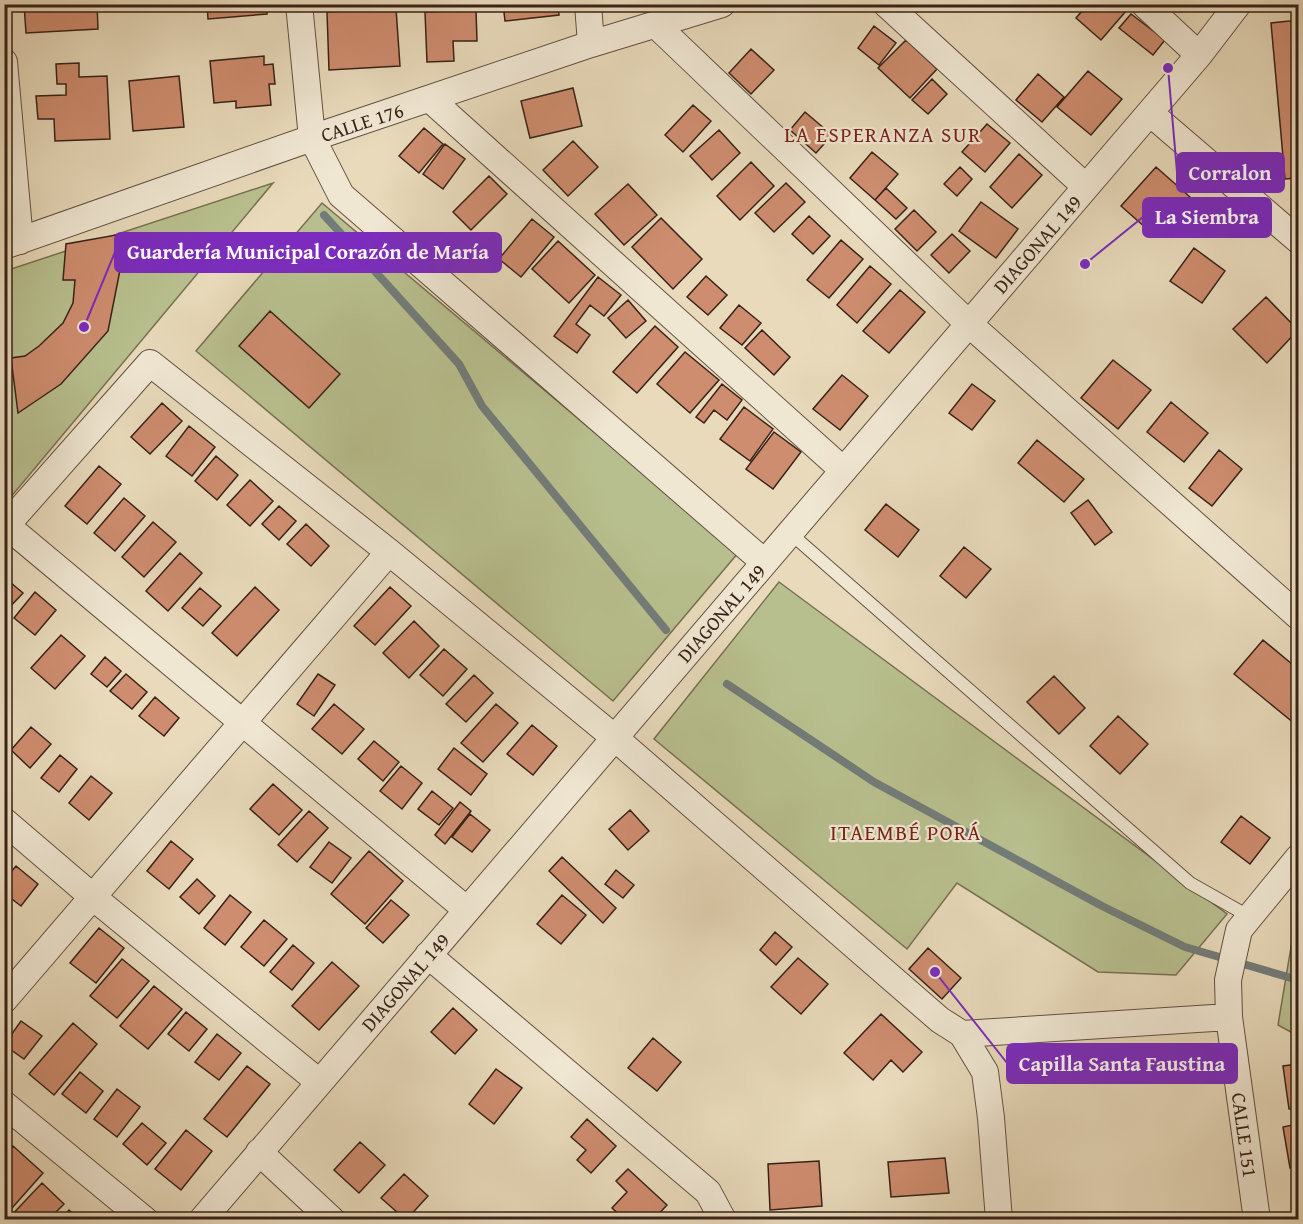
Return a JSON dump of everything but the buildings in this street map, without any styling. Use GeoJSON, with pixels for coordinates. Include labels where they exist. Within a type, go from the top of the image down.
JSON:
{"type":"FeatureCollection","features":[{"type":"Feature","properties":{"kind":"street"},"geometry":{"type":"LineString","coordinates":[[299,4],[312,138],[342,195],[764,562]]}},
{"type":"Feature","properties":{"kind":"street"},"geometry":{"type":"LineString","coordinates":[[588,4],[591,44]]}},
{"type":"Feature","properties":{"kind":"street","name":"CALLE 176"},"geometry":{"type":"LineString","coordinates":[[12,244],[312,138],[591,44],[722,4]]}},
{"type":"Feature","properties":{"kind":"street"},"geometry":{"type":"LineString","coordinates":[[886,4],[1086,187]]}},
{"type":"Feature","properties":{"kind":"street"},"geometry":{"type":"LineString","coordinates":[[1144,4],[1199,56]]}},
{"type":"Feature","properties":{"kind":"street","name":"DIAGONAL 149"},"geometry":{"type":"LineString","coordinates":[[202,1220],[1199,56],[1238,4]]}},
{"type":"Feature","properties":{"kind":"street"},"geometry":{"type":"LineString","coordinates":[[656,25],[969,324],[1299,616]]}},
{"type":"Feature","properties":{"kind":"street"},"geometry":{"type":"LineString","coordinates":[[4,62],[12,244]]}},
{"type":"Feature","properties":{"kind":"street"},"geometry":{"type":"LineString","coordinates":[[430,99],[843,470]]}},
{"type":"Feature","properties":{"kind":"street"},"geometry":{"type":"LineString","coordinates":[[1150,113],[1299,240]]}},
{"type":"Feature","properties":{"kind":"street"},"geometry":{"type":"LineString","coordinates":[[467,910],[6,527],[150,363],[388,552],[615,738],[940,1020],[962,1034],[985,1072],[992,1118],[999,1220]]}},
{"type":"Feature","properties":{"kind":"street"},"geometry":{"type":"LineString","coordinates":[[4,1000],[94,898],[241,722],[388,552]]}},
{"type":"Feature","properties":{"kind":"street"},"geometry":{"type":"LineString","coordinates":[[4,821],[94,898],[319,1082]]}},
{"type":"Feature","properties":{"kind":"street","name":"CALLE 151"},"geometry":{"type":"LineString","coordinates":[[1257,1220],[1229,1017],[1228,980],[1244,923],[1299,858]]}},
{"type":"Feature","properties":{"kind":"street"},"geometry":{"type":"LineString","coordinates":[[428,955],[708,1192],[723,1220]]}},
{"type":"Feature","properties":{"kind":"street"},"geometry":{"type":"LineString","coordinates":[[962,1034],[1229,1017]]}},
{"type":"Feature","properties":{"kind":"street"},"geometry":{"type":"LineString","coordinates":[[4,1104],[145,1220]]}},
{"type":"Feature","properties":{"kind":"street"},"geometry":{"type":"LineString","coordinates":[[259,1152],[332,1220]]}},
{"type":"Feature","properties":{"kind":"lane"},"geometry":{"type":"LineString","coordinates":[[790,533],[1190,883],[1244,923]]}},
{"type":"Feature","properties":{"kind":"green space"},"geometry":{"type":"Polygon","coordinates":[[[1205,4],[1202,8],[1179,12],[1169,5],[1205,4]]]}},
{"type":"Feature","properties":{"kind":"green space"},"geometry":{"type":"Polygon","coordinates":[[[273,183],[5,504],[5,271],[273,183]]]}},
{"type":"Feature","properties":{"kind":"green space"},"geometry":{"type":"Polygon","coordinates":[[[322,203],[738,553],[613,701],[196,351],[322,203]]]}},
{"type":"Feature","properties":{"kind":"green space"},"geometry":{"type":"Polygon","coordinates":[[[779,582],[1227,914],[1176,975],[1098,972],[957,883],[907,949],[654,739],[779,582]]]}},
{"type":"Feature","properties":{"kind":"green space"},"geometry":{"type":"Polygon","coordinates":[[[1292,941],[1298,942],[1298,1036],[1278,1025],[1292,941]]]}},
{"type":"Feature","properties":{"kind":"waterway"},"geometry":{"type":"LineString","coordinates":[[324,215],[459,364],[482,406],[666,630]]}},
{"type":"Feature","properties":{"kind":"waterway"},"geometry":{"type":"LineString","coordinates":[[727,684],[874,782],[1102,906],[1185,947],[1298,980]]}},
{"type":"Feature","properties":{"kind":"place","name":"Corralon"},"geometry":{"type":"Point","coordinates":[1168,68]}},
{"type":"Feature","properties":{"kind":"place","name":"La Siembra"},"geometry":{"type":"Point","coordinates":[1085,264]}},
{"type":"Feature","properties":{"kind":"place","name":"Guardería Municipal Corazón de María"},"geometry":{"type":"Point","coordinates":[84,327]}},
{"type":"Feature","properties":{"kind":"place","name":"Capilla Santa Faustina"},"geometry":{"type":"Point","coordinates":[935,972]}},
{"type":"Feature","properties":{"kind":"district","name":"LA ESPERANZA SUR"},"geometry":{"type":"Point","coordinates":[883,134]}},
{"type":"Feature","properties":{"kind":"district","name":"ITAEMBÉ PORÁ"},"geometry":{"type":"Point","coordinates":[906,832]}}]}
